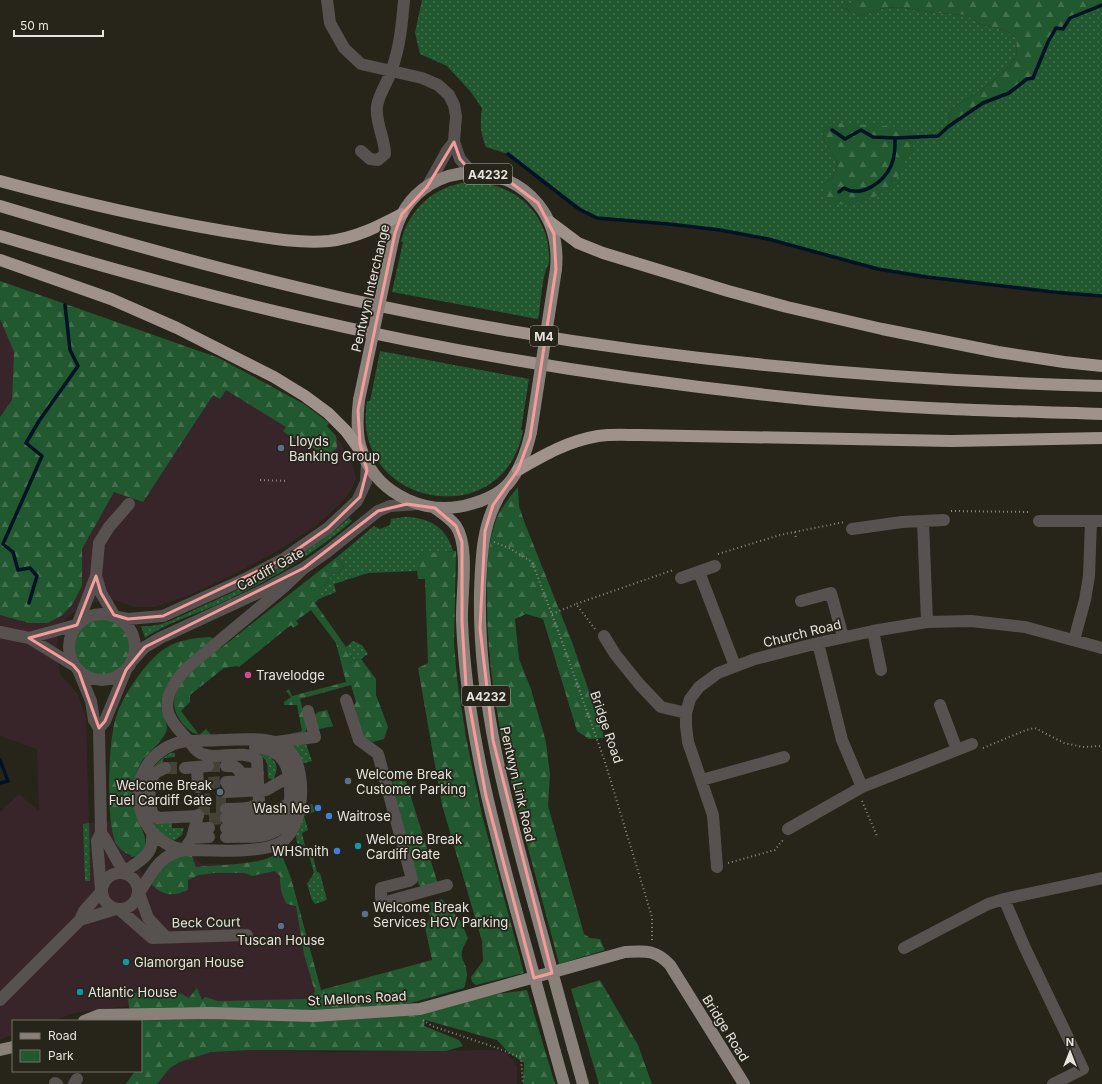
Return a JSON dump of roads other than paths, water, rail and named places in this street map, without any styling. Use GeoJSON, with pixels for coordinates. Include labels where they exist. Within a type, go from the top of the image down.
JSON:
{"type":"FeatureCollection","features":[{"type":"Feature","properties":{"kind":"highway"},"geometry":{"type":"LineString","coordinates":[[0,181],[77,202],[154,218],[238,233],[299,241],[329,241],[356,236],[382,225],[402,214]]}},
{"type":"Feature","properties":{"kind":"highway","name":"M4"},"geometry":{"type":"LineString","coordinates":[[0,206],[106,238],[234,272],[387,308],[531,334],[704,359],[843,374],[931,380],[1102,386]]}},
{"type":"Feature","properties":{"kind":"highway"},"geometry":{"type":"LineString","coordinates":[[550,222],[578,243],[603,253],[721,289],[780,305],[844,321],[998,352],[1102,366]]}},
{"type":"Feature","properties":{"kind":"highway","name":"M4"},"geometry":{"type":"LineString","coordinates":[[0,236],[142,277],[305,318],[532,363],[637,379],[816,400],[1102,414]]}},
{"type":"Feature","properties":{"kind":"highway"},"geometry":{"type":"LineString","coordinates":[[0,260],[111,299],[177,328],[274,377],[328,413],[346,431],[364,458]]}},
{"type":"Feature","properties":{"kind":"highway"},"geometry":{"type":"LineString","coordinates":[[518,470],[552,450],[572,442],[600,436],[639,435],[950,441],[1102,438]]}},
{"type":"Feature","properties":{"kind":"main road","name":"Pentwyn Interchange"},"geometry":{"type":"LineString","coordinates":[[472,173],[501,178],[519,187],[538,203],[550,222],[556,245],[556,269],[531,432],[525,453],[518,470],[505,487],[474,503],[458,507],[436,508],[418,504],[403,498],[388,488],[374,474],[364,458],[358,422],[359,400],[393,240],[402,214],[412,201],[427,187],[448,177],[472,173]]}},
{"type":"Feature","properties":{"kind":"main road","name":"Pentwyn Link Road"},"geometry":{"type":"LineString","coordinates":[[505,487],[490,512],[484,538],[480,583],[481,658],[493,740],[505,796],[583,1084]]}},
{"type":"Feature","properties":{"kind":"main road","name":"A4232"},"geometry":{"type":"LineString","coordinates":[[436,508],[456,526],[462,542],[462,622],[468,707],[486,796],[564,1084]]}},
{"type":"Feature","properties":{"kind":"main road","name":"St Mellons Road"},"geometry":{"type":"LineString","coordinates":[[86,1020],[99,1015],[211,1013],[314,1016],[413,1009],[517,983],[625,952],[652,952]]}},
{"type":"Feature","properties":{"kind":"main road","name":"Bridge Road"},"geometry":{"type":"LineString","coordinates":[[652,952],[663,958],[670,965],[744,1084]]}},
{"type":"Feature","properties":{"kind":"main road"},"geometry":{"type":"LineString","coordinates":[[0,1050],[12,1047]]}},
{"type":"Feature","properties":{"kind":"street"},"geometry":{"type":"LineString","coordinates":[[320,0],[323,13],[344,48],[361,64],[422,78],[438,85],[448,95],[454,105],[456,116],[454,142],[460,159],[472,173]]}},
{"type":"Feature","properties":{"kind":"street"},"geometry":{"type":"LineString","coordinates":[[327,0],[330,23]]}},
{"type":"Feature","properties":{"kind":"street"},"geometry":{"type":"LineString","coordinates":[[361,151],[370,158],[378,160],[385,154],[385,146],[378,122],[377,107],[380,96],[392,71],[401,39],[404,0]]}},
{"type":"Feature","properties":{"kind":"street"},"geometry":{"type":"LineString","coordinates":[[427,187],[447,151],[454,142]]}},
{"type":"Feature","properties":{"kind":"street","name":"Cardiff Gate"},"geometry":{"type":"LineString","coordinates":[[29,638],[77,624],[88,616],[100,613],[128,619],[163,616],[246,579],[285,558],[328,528],[357,501],[366,482],[364,458]]}},
{"type":"Feature","properties":{"kind":"street"},"geometry":{"type":"LineString","coordinates":[[116,616],[101,593],[96,576],[96,555],[99,544],[109,527],[129,504]]}},
{"type":"Feature","properties":{"kind":"street","name":"Cardiff Gate"},"geometry":{"type":"LineString","coordinates":[[29,638],[92,679],[104,680],[114,678],[130,665],[145,647],[160,638],[262,591],[304,568],[327,552],[378,510],[390,506],[418,504]]}},
{"type":"Feature","properties":{"kind":"street"},"geometry":{"type":"LineString","coordinates":[[849,525],[923,521],[944,515]]}},
{"type":"Feature","properties":{"kind":"street"},"geometry":{"type":"LineString","coordinates":[[1036,517],[1096,521],[1085,600],[1074,640]]}},
{"type":"Feature","properties":{"kind":"street"},"geometry":{"type":"LineString","coordinates":[[923,521],[927,622]]}},
{"type":"Feature","properties":{"kind":"street"},"geometry":{"type":"LineString","coordinates":[[678,574],[699,572],[714,561]]}},
{"type":"Feature","properties":{"kind":"street"},"geometry":{"type":"LineString","coordinates":[[226,800],[252,808],[257,806],[259,786],[257,760],[254,757],[205,755],[196,751],[171,720],[167,709],[169,696],[180,675],[284,587],[304,568]]}},
{"type":"Feature","properties":{"kind":"street"},"geometry":{"type":"LineString","coordinates":[[699,572],[735,666]]}},
{"type":"Feature","properties":{"kind":"street"},"geometry":{"type":"LineString","coordinates":[[96,576],[77,624],[70,634],[68,646],[91,701],[94,720],[99,728],[101,833],[97,841],[102,891],[106,903],[118,909]]}},
{"type":"Feature","properties":{"kind":"street"},"geometry":{"type":"LineString","coordinates":[[801,601],[831,593],[843,637]]}},
{"type":"Feature","properties":{"kind":"street","name":"Cardiff Gate"},"geometry":{"type":"LineString","coordinates":[[99,728],[105,721],[130,665],[135,649],[135,640],[128,627],[116,616]]}},
{"type":"Feature","properties":{"kind":"street","name":"Church Road"},"geometry":{"type":"LineString","coordinates":[[717,866],[713,815],[688,742],[686,713],[690,699],[699,687],[718,673],[735,666],[818,643],[873,631],[927,622],[992,623],[1025,627],[1102,648]]}},
{"type":"Feature","properties":{"kind":"street"},"geometry":{"type":"LineString","coordinates":[[873,631],[881,670]]}},
{"type":"Feature","properties":{"kind":"street"},"geometry":{"type":"LineString","coordinates":[[0,632],[29,638]]}},
{"type":"Feature","properties":{"kind":"street"},"geometry":{"type":"LineString","coordinates":[[604,636],[630,673],[661,707],[686,713]]}},
{"type":"Feature","properties":{"kind":"street"},"geometry":{"type":"LineString","coordinates":[[818,643],[842,740],[862,787]]}},
{"type":"Feature","properties":{"kind":"street"},"geometry":{"type":"LineString","coordinates":[[346,700],[353,727],[359,740],[378,754],[412,879],[381,888],[379,895],[383,901],[386,902],[447,885]]}},
{"type":"Feature","properties":{"kind":"street"},"geometry":{"type":"LineString","coordinates":[[940,705],[957,750]]}},
{"type":"Feature","properties":{"kind":"street"},"geometry":{"type":"LineString","coordinates":[[184,850],[170,846],[152,833],[142,817],[139,803],[139,786],[143,774],[151,760],[164,749],[180,742],[256,740],[274,742],[315,737],[308,711]]}},
{"type":"Feature","properties":{"kind":"street"},"geometry":{"type":"LineString","coordinates":[[189,741],[210,747],[246,746],[267,749],[283,759],[289,771],[294,774]]}},
{"type":"Feature","properties":{"kind":"street"},"geometry":{"type":"LineString","coordinates":[[80,920],[133,904],[153,869],[161,860],[170,854],[184,850],[261,849],[282,842],[293,830],[298,819],[300,805],[291,752],[274,742]]}},
{"type":"Feature","properties":{"kind":"street"},"geometry":{"type":"LineString","coordinates":[[788,829],[862,787],[957,750],[975,747]]}},
{"type":"Feature","properties":{"kind":"street"},"geometry":{"type":"LineString","coordinates":[[702,780],[784,757]]}},
{"type":"Feature","properties":{"kind":"street"},"geometry":{"type":"LineString","coordinates":[[226,800],[234,766],[238,768],[241,774],[259,786],[272,788],[294,774]]}},
{"type":"Feature","properties":{"kind":"street"},"geometry":{"type":"LineString","coordinates":[[165,768],[155,773],[150,783],[150,804],[153,815],[158,818],[201,825],[184,850]]}},
{"type":"Feature","properties":{"kind":"street"},"geometry":{"type":"LineString","coordinates":[[185,768],[202,776]]}},
{"type":"Feature","properties":{"kind":"street"},"geometry":{"type":"LineString","coordinates":[[226,800],[259,836],[277,831],[287,820],[294,774]]}},
{"type":"Feature","properties":{"kind":"street"},"geometry":{"type":"LineString","coordinates":[[226,800],[259,786]]}},
{"type":"Feature","properties":{"kind":"street"},"geometry":{"type":"LineString","coordinates":[[226,800],[269,815],[290,803]]}},
{"type":"Feature","properties":{"kind":"street"},"geometry":{"type":"LineString","coordinates":[[101,833],[107,840],[112,853],[125,872],[134,878],[138,885],[139,893]]}},
{"type":"Feature","properties":{"kind":"street"},"geometry":{"type":"LineString","coordinates":[[0,1000],[80,920],[84,911],[102,891],[107,877],[119,872],[125,872],[150,852],[152,847],[152,833]]}},
{"type":"Feature","properties":{"kind":"street"},"geometry":{"type":"LineString","coordinates":[[904,948],[988,904],[1004,899],[1102,878]]}},
{"type":"Feature","properties":{"kind":"street","name":"Beck Court"},"geometry":{"type":"LineString","coordinates":[[139,893],[148,918],[165,936]]}},
{"type":"Feature","properties":{"kind":"street"},"geometry":{"type":"LineString","coordinates":[[1004,899],[1025,948],[1083,1069],[1053,1084]]}},
{"type":"Feature","properties":{"kind":"street","name":"Beck Court"},"geometry":{"type":"LineString","coordinates":[[118,909],[132,919],[146,934],[159,939],[165,936],[249,937]]}},
{"type":"Feature","properties":{"kind":"waterway"},"geometry":{"type":"LineString","coordinates":[[839,192],[844,188],[851,191],[864,190],[871,187],[883,178],[892,163],[895,138],[938,136],[949,126],[983,103],[1009,93],[1027,79],[1033,78],[1048,42],[1056,28],[1063,29],[1070,18],[1102,5]]}},
{"type":"Feature","properties":{"kind":"waterway"},"geometry":{"type":"LineString","coordinates":[[832,130],[845,139],[861,130],[873,137],[895,138]]}},
{"type":"Feature","properties":{"kind":"waterway"},"geometry":{"type":"LineString","coordinates":[[508,154],[579,209],[597,218],[720,230],[768,239],[878,269],[927,277],[1053,292],[1102,296]]}},
{"type":"Feature","properties":{"kind":"waterway"},"geometry":{"type":"LineString","coordinates":[[29,603],[37,576],[30,568],[18,570],[13,552],[3,544],[42,456],[26,443],[39,421],[78,366],[70,350],[65,305]]}},
{"type":"Feature","properties":{"kind":"waterway"},"geometry":{"type":"LineString","coordinates":[[0,760],[8,781],[0,783]]}},
{"type":"Feature","properties":{"kind":"tunnel"},"geometry":{"type":"LineString","coordinates":[[208,766],[226,766]]}},
{"type":"Feature","properties":{"kind":"tunnel"},"geometry":{"type":"LineString","coordinates":[[165,768],[185,768]]}},
{"type":"Feature","properties":{"kind":"tunnel"},"geometry":{"type":"LineString","coordinates":[[208,783],[226,782]]}},
{"type":"Feature","properties":{"kind":"tunnel"},"geometry":{"type":"LineString","coordinates":[[198,800],[226,799]]}},
{"type":"Feature","properties":{"kind":"tunnel"},"geometry":{"type":"LineString","coordinates":[[198,809],[226,809]]}},
{"type":"Feature","properties":{"kind":"tunnel"},"geometry":{"type":"LineString","coordinates":[[209,819],[226,818]]}},
{"type":"Feature","properties":{"kind":"place","name":"Lloyds Banking Group"},"geometry":{"type":"Point","coordinates":[281,448]}},
{"type":"Feature","properties":{"kind":"place","name":"Travelodge"},"geometry":{"type":"Point","coordinates":[248,675]}},
{"type":"Feature","properties":{"kind":"place","name":"Welcome Break Customer Parking"},"geometry":{"type":"Point","coordinates":[348,781]}},
{"type":"Feature","properties":{"kind":"place","name":"Welcome Break Fuel Cardiff Gate"},"geometry":{"type":"Point","coordinates":[220,792]}},
{"type":"Feature","properties":{"kind":"place","name":"Wash Me"},"geometry":{"type":"Point","coordinates":[318,808]}},
{"type":"Feature","properties":{"kind":"place","name":"Waitrose"},"geometry":{"type":"Point","coordinates":[329,816]}},
{"type":"Feature","properties":{"kind":"place","name":"Welcome Break Cardiff Gate"},"geometry":{"type":"Point","coordinates":[358,846]}},
{"type":"Feature","properties":{"kind":"place","name":"WHSmith"},"geometry":{"type":"Point","coordinates":[337,851]}},
{"type":"Feature","properties":{"kind":"place","name":"Welcome Break Services HGV Parking"},"geometry":{"type":"Point","coordinates":[365,914]}},
{"type":"Feature","properties":{"kind":"place","name":"Tuscan House"},"geometry":{"type":"Point","coordinates":[281,926]}},
{"type":"Feature","properties":{"kind":"place","name":"Glamorgan House"},"geometry":{"type":"Point","coordinates":[126,962]}},
{"type":"Feature","properties":{"kind":"place","name":"Atlantic House"},"geometry":{"type":"Point","coordinates":[80,992]}}]}
